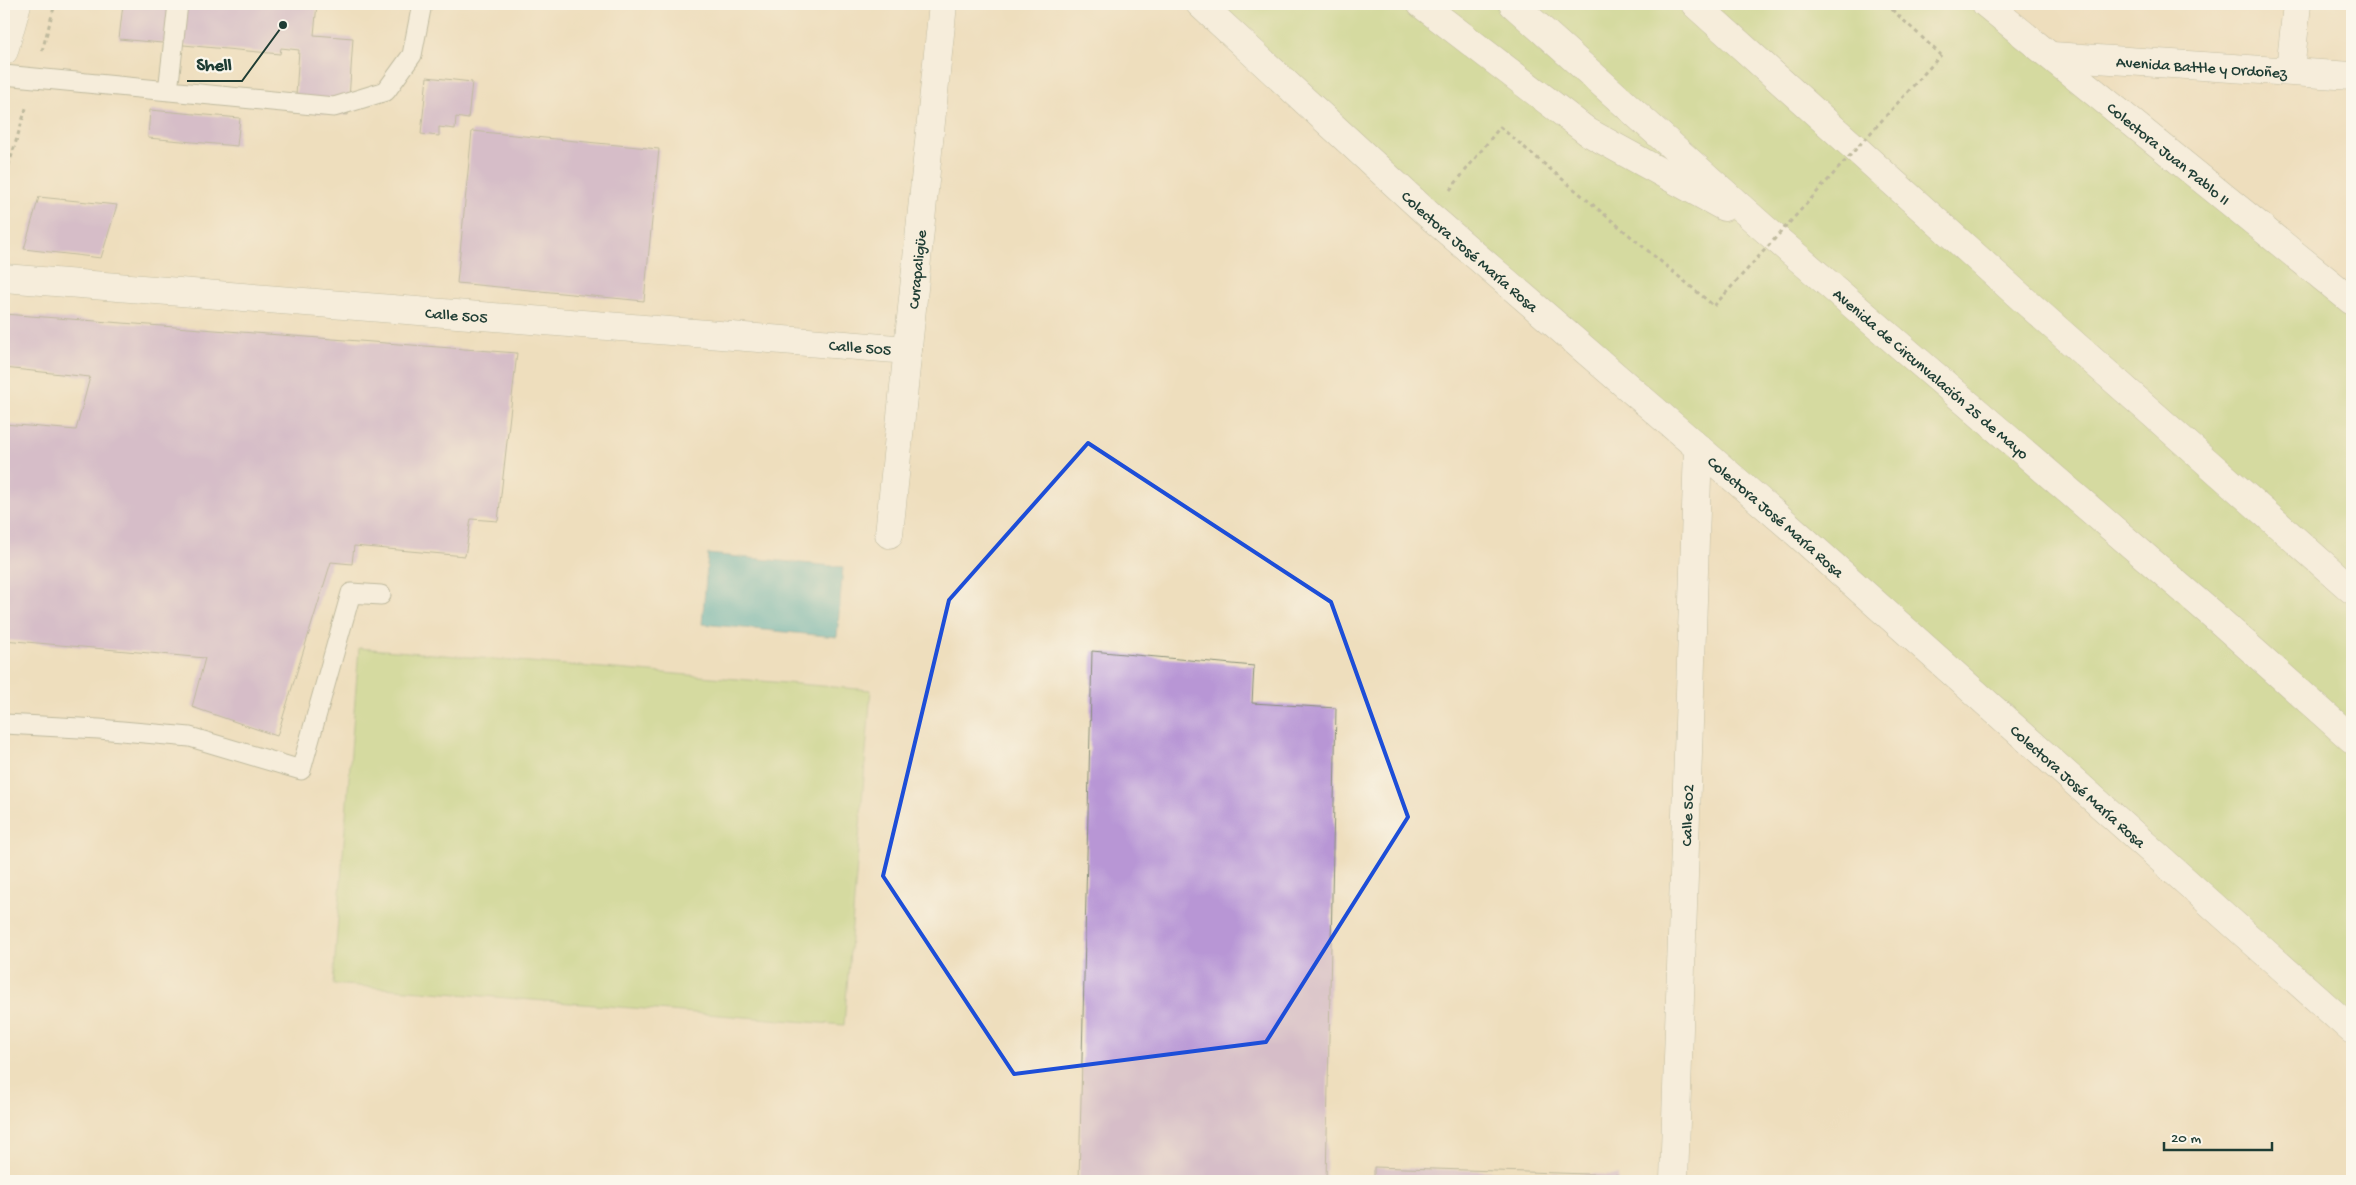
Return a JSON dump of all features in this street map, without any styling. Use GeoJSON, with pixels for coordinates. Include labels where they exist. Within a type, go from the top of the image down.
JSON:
{"type":"FeatureCollection","features":[{"type":"Feature","properties":{"kind":"main road"},"geometry":{"type":"LineString","coordinates":[[4,51],[17,4]]}},
{"type":"Feature","properties":{"kind":"main road","name":"Curapaligüe"},"geometry":{"type":"LineString","coordinates":[[889,534],[943,4]]}},
{"type":"Feature","properties":{"kind":"main road","name":"Colectora José María Rosa"},"geometry":{"type":"LineString","coordinates":[[1200,4],[1430,216],[1798,534],[2352,1030]]}},
{"type":"Feature","properties":{"kind":"main road"},"geometry":{"type":"LineString","coordinates":[[1421,4],[1588,132],[1766,230]]}},
{"type":"Feature","properties":{"kind":"main road","name":"Avenida de Circunvalación 25 de Mayo"},"geometry":{"type":"LineString","coordinates":[[1512,4],[1766,230],[2221,622],[2352,739]]}},
{"type":"Feature","properties":{"kind":"main road"},"geometry":{"type":"LineString","coordinates":[[1695,4],[2024,300],[2352,590]]}},
{"type":"Feature","properties":{"kind":"main road","name":"Colectora Juan Pablo II"},"geometry":{"type":"LineString","coordinates":[[1986,4],[2352,301]]}},
{"type":"Feature","properties":{"kind":"main road"},"geometry":{"type":"LineString","coordinates":[[2290,71],[2297,4]]}},
{"type":"Feature","properties":{"kind":"main road","name":"Avenida Battle y Ordoñez"},"geometry":{"type":"LineString","coordinates":[[2052,56],[2352,76]]}},
{"type":"Feature","properties":{"kind":"main road","name":"Calle 505"},"geometry":{"type":"LineString","coordinates":[[4,278],[908,350]]}},
{"type":"Feature","properties":{"kind":"main road","name":"Calle 502"},"geometry":{"type":"LineString","coordinates":[[1674,1181],[1698,448]]}},
{"type":"Feature","properties":{"kind":"lane"},"geometry":{"type":"LineString","coordinates":[[168,92],[178,4]]}},
{"type":"Feature","properties":{"kind":"lane"},"geometry":{"type":"LineString","coordinates":[[4,75],[334,107],[386,91],[412,55],[422,4]]}},
{"type":"Feature","properties":{"kind":"lane"},"geometry":{"type":"LineString","coordinates":[[4,724],[99,729],[190,737],[301,770],[351,593],[382,595]]}},
{"type":"Feature","properties":{"kind":"path"},"geometry":{"type":"LineString","coordinates":[[1430,216],[1500,127],[1714,306],[1941,55],[1886,4]]}},
{"type":"Feature","properties":{"kind":"highlighted area"},"geometry":{"type":"Polygon","coordinates":[[[1088,443],[1331,602],[1408,817],[1266,1042],[1014,1074],[883,876],[949,600],[1088,443]]]}},
{"type":"Feature","properties":{"kind":"green space"},"geometry":{"type":"Polygon","coordinates":[[[1200,4],[1986,4],[2352,301],[2352,1030],[1200,4]]]}},
{"type":"Feature","properties":{"kind":"green space"},"geometry":{"type":"Polygon","coordinates":[[[359,648],[871,690],[844,1025],[333,984],[359,648]]]}},
{"type":"Feature","properties":{"kind":"water"},"geometry":{"type":"Polygon","coordinates":[[[708,554],[843,567],[837,637],[702,624],[708,554]]]}},
{"type":"Feature","properties":{"kind":"building"},"geometry":{"type":"Polygon","coordinates":[[[123,4],[317,4],[314,35],[353,38],[348,115],[295,111],[299,50],[281,48],[280,54],[119,39],[123,4]]]}},
{"type":"Feature","properties":{"kind":"building"},"geometry":{"type":"Polygon","coordinates":[[[427,77],[472,82],[468,119],[456,117],[455,129],[439,127],[439,136],[421,134],[427,77]]]}},
{"type":"Feature","properties":{"kind":"building"},"geometry":{"type":"Polygon","coordinates":[[[150,110],[240,118],[237,146],[148,138],[150,110]]]}},
{"type":"Feature","properties":{"kind":"building"},"geometry":{"type":"Polygon","coordinates":[[[472,131],[659,149],[644,301],[457,283],[472,131]]]}},
{"type":"Feature","properties":{"kind":"building"},"geometry":{"type":"Polygon","coordinates":[[[39,197],[117,205],[101,258],[24,249],[39,197]]]}},
{"type":"Feature","properties":{"kind":"building"},"geometry":{"type":"Polygon","coordinates":[[[4,314],[517,353],[498,521],[471,519],[465,556],[354,546],[352,564],[331,562],[277,736],[192,707],[205,658],[4,640],[4,424],[76,430],[90,377],[4,368],[4,314]]]}},
{"type":"Feature","properties":{"kind":"building"},"geometry":{"type":"Polygon","coordinates":[[[1092,651],[1254,666],[1252,703],[1336,708],[1326,1181],[1079,1181],[1092,651]]]}},
{"type":"Feature","properties":{"kind":"building"},"geometry":{"type":"Polygon","coordinates":[[[1374,1167],[1618,1175],[1618,1181],[1374,1181],[1374,1167]]]}},
{"type":"Feature","properties":{"kind":"place","name":"Shell"},"geometry":{"type":"Point","coordinates":[283,25]}}]}
